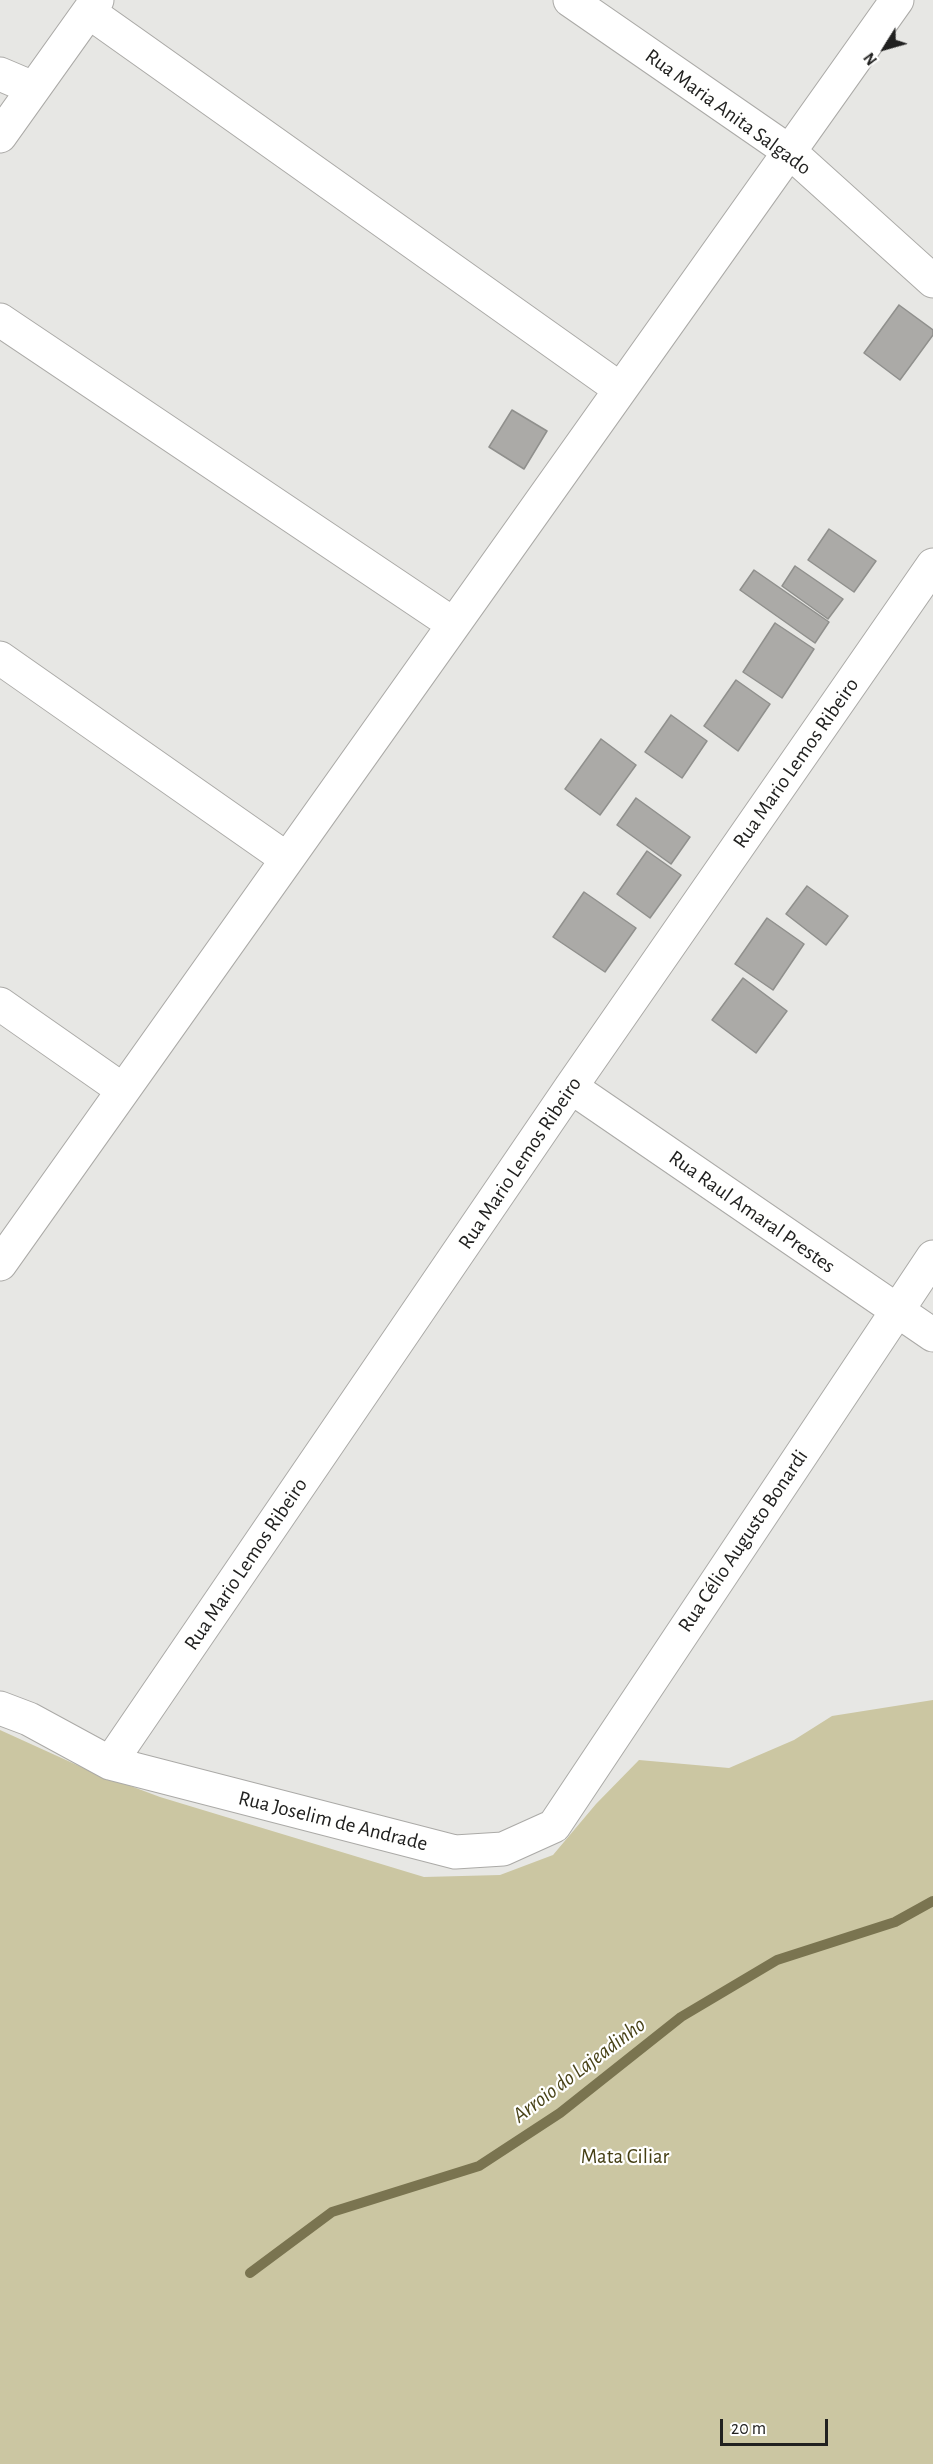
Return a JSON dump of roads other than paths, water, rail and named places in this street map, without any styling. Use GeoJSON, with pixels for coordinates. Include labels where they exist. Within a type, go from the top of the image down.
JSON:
{"type":"FeatureCollection","features":[{"type":"Feature","properties":{"kind":"street","name":"Rua Maria Anita Salgado"},"geometry":{"type":"LineString","coordinates":[[570,0],[790,152],[933,281]]}},
{"type":"Feature","properties":{"kind":"street"},"geometry":{"type":"LineString","coordinates":[[0,1264],[897,0]]}},
{"type":"Feature","properties":{"kind":"street"},"geometry":{"type":"LineString","coordinates":[[0,136],[93,6],[620,389]]}},
{"type":"Feature","properties":{"kind":"street"},"geometry":{"type":"LineString","coordinates":[[0,74],[33,88]]}},
{"type":"Feature","properties":{"kind":"street"},"geometry":{"type":"LineString","coordinates":[[0,320],[453,624]]}},
{"type":"Feature","properties":{"kind":"street","name":"Rua Mario Lemos Ribeiro"},"geometry":{"type":"LineString","coordinates":[[110,1763],[571,1087],[933,565]]}},
{"type":"Feature","properties":{"kind":"street"},"geometry":{"type":"LineString","coordinates":[[0,658],[287,859]]}},
{"type":"Feature","properties":{"kind":"street"},"geometry":{"type":"LineString","coordinates":[[0,1004],[123,1090]]}},
{"type":"Feature","properties":{"kind":"street","name":"Rua Raul Amaral Prestes"},"geometry":{"type":"LineString","coordinates":[[571,1087],[933,1335]]}},
{"type":"Feature","properties":{"kind":"street","name":"Rua Célio Augusto Bonardi"},"geometry":{"type":"LineString","coordinates":[[554,1826],[933,1257]]}},
{"type":"Feature","properties":{"kind":"street","name":"Rua Joselim de Andrade"},"geometry":{"type":"LineString","coordinates":[[0,1708],[29,1719],[110,1763],[455,1852],[503,1849],[554,1826]]}},
{"type":"Feature","properties":{"kind":"waterway","name":"Arroio do Lajeadinho"},"geometry":{"type":"LineString","coordinates":[[250,2273],[332,2212],[479,2166],[560,2113],[681,2017],[777,1960],[895,1922],[933,1901]]}},
{"type":"Feature","properties":{"kind":"park label","name":"Mata Ciliar"},"geometry":{"type":"Point","coordinates":[625,2157]}}]}
